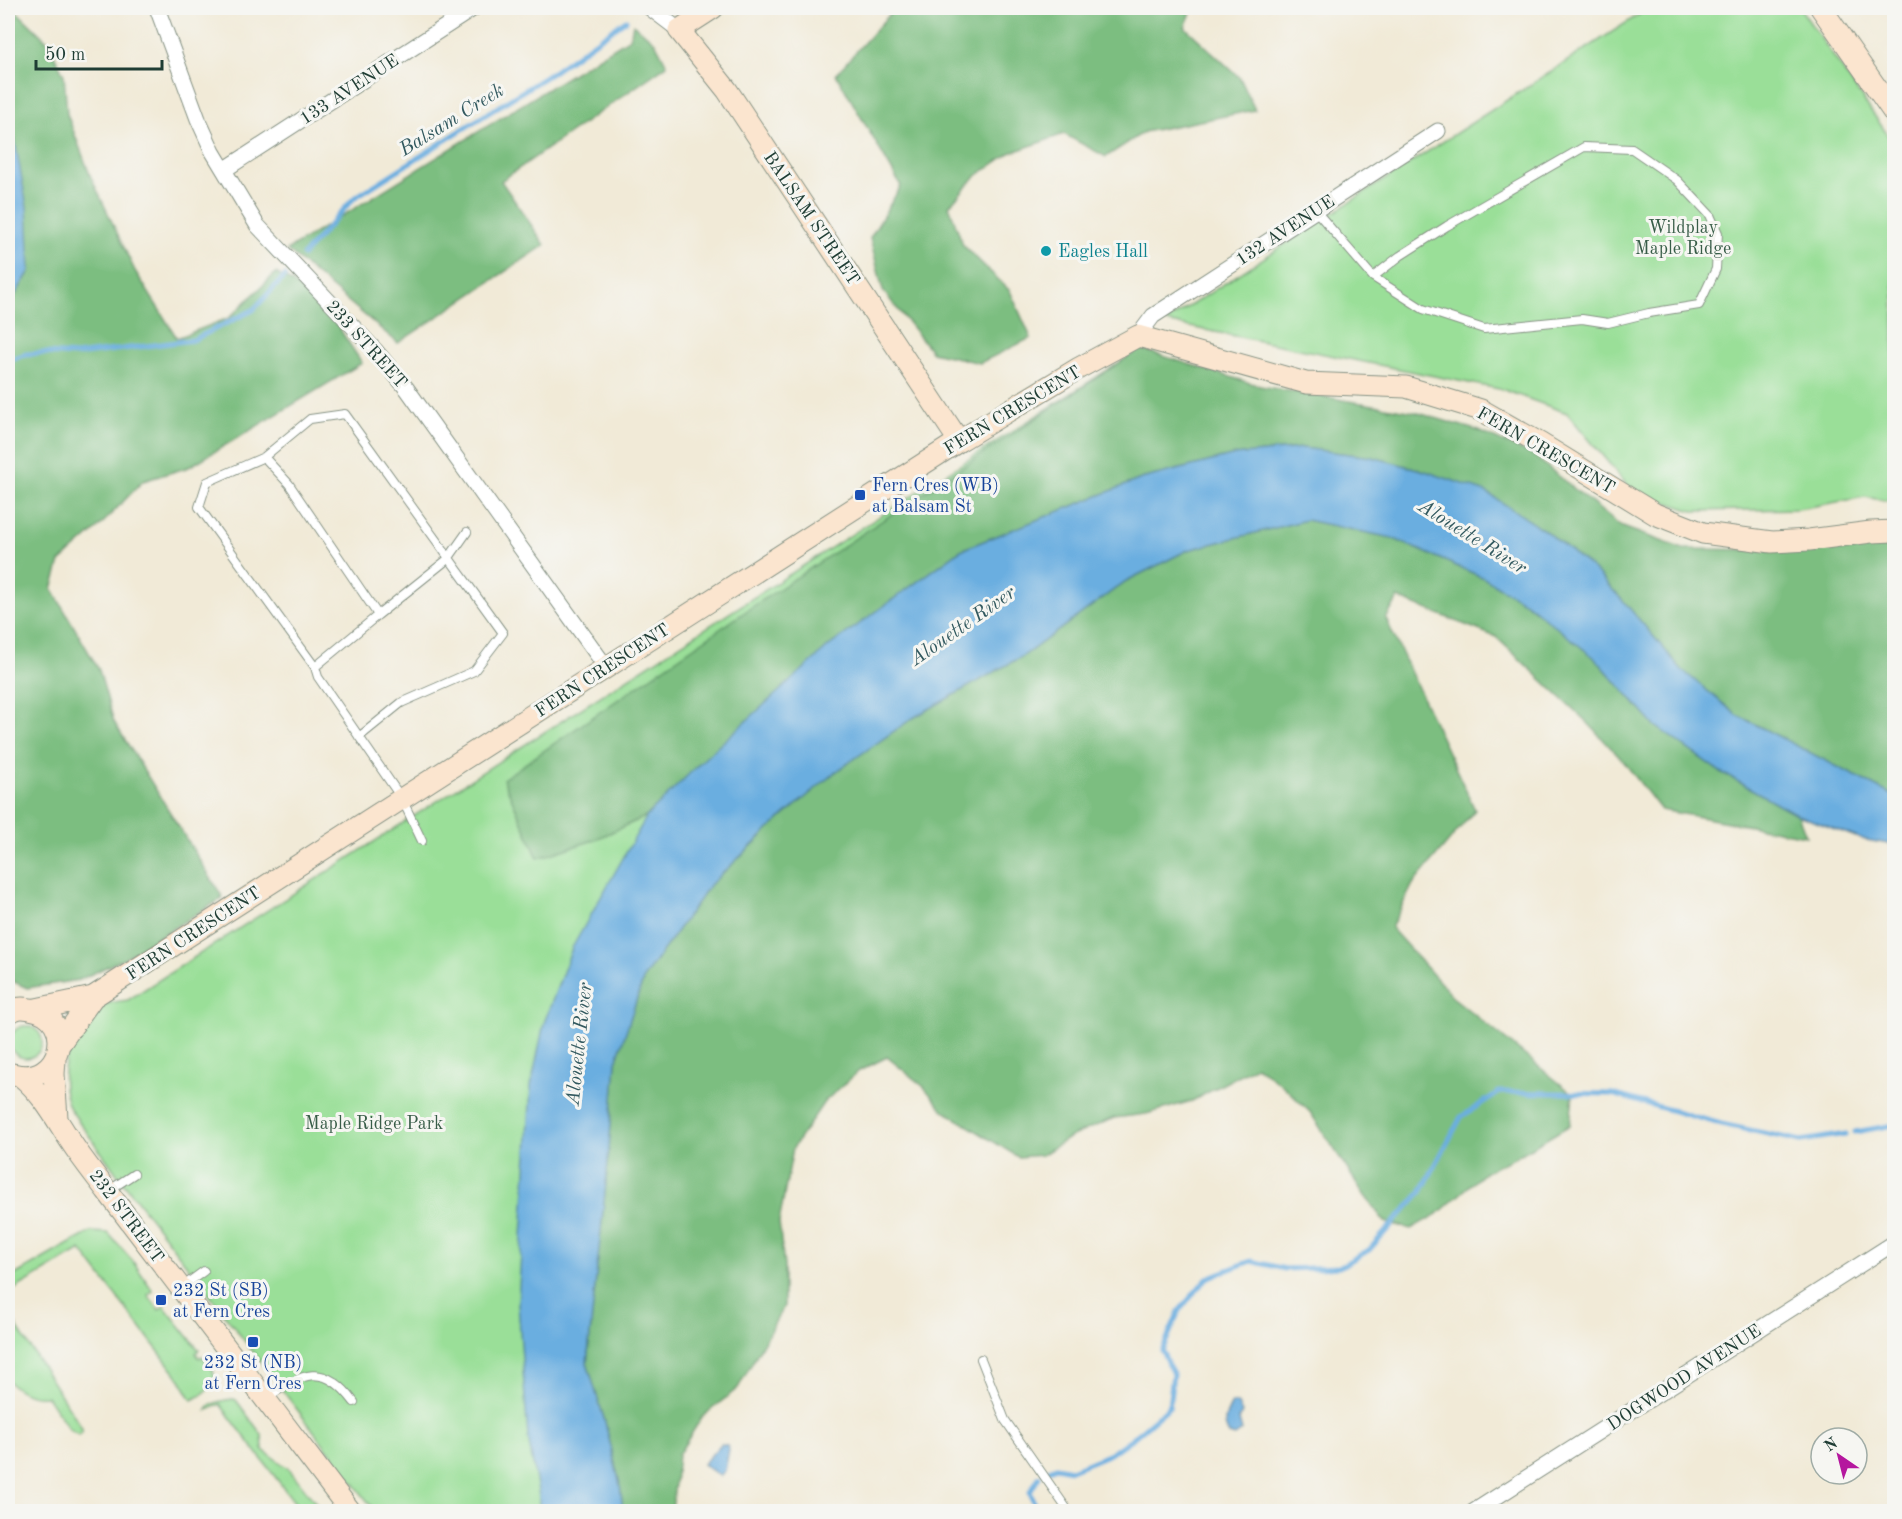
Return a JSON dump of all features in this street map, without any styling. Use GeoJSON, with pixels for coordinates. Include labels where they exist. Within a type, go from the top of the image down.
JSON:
{"type":"FeatureCollection","features":[{"type":"Feature","properties":{"kind":"street","name":"233 STREET"},"geometry":{"type":"LineString","coordinates":[[156,8],[198,119],[224,170],[257,225],[375,350],[407,389],[606,667]]}},
{"type":"Feature","properties":{"kind":"street","name":"133 AVENUE"},"geometry":{"type":"LineString","coordinates":[[224,170],[474,8]]}},
{"type":"Feature","properties":{"kind":"street","name":"BALSAM STREET"},"geometry":{"type":"LineString","coordinates":[[651,8],[679,30],[727,90],[958,441]]}},
{"type":"Feature","properties":{"kind":"street"},"geometry":{"type":"LineString","coordinates":[[679,30],[713,8]]}},
{"type":"Feature","properties":{"kind":"street"},"geometry":{"type":"LineString","coordinates":[[1821,8],[1894,113]]}},
{"type":"Feature","properties":{"kind":"street","name":"132 AVENUE"},"geometry":{"type":"LineString","coordinates":[[1138,336],[1153,316],[1438,131]]}},
{"type":"Feature","properties":{"kind":"street","name":"FERN CRESCENT"},"geometry":{"type":"LineString","coordinates":[[57,1053],[93,998],[958,441],[1079,368],[1138,336],[1306,383],[1406,387],[1481,410],[1655,514],[1703,533],[1772,543],[1894,531]]}},
{"type":"Feature","properties":{"kind":"street","name":"FERN CRESCENT"},"geometry":{"type":"LineString","coordinates":[[17,1009],[93,998]]}},
{"type":"Feature","properties":{"kind":"street"},"geometry":{"type":"LineString","coordinates":[[14,1074],[34,1075],[45,1070],[57,1053],[58,1034],[54,1023],[46,1015],[17,1009]]}},
{"type":"Feature","properties":{"kind":"street","name":"232 STREET"},"geometry":{"type":"LineString","coordinates":[[57,1053],[54,1074],[57,1118]]}},
{"type":"Feature","properties":{"kind":"street","name":"232 STREET"},"geometry":{"type":"LineString","coordinates":[[14,1074],[33,1086],[107,1191],[351,1512]]}},
{"type":"Feature","properties":{"kind":"street","name":"DOGWOOD AVENUE"},"geometry":{"type":"LineString","coordinates":[[1473,1512],[1894,1243]]}},
{"type":"Feature","properties":{"kind":"lane"},"geometry":{"type":"LineString","coordinates":[[1315,210],[1373,277],[1423,309],[1484,329],[1582,319],[1608,323],[1649,313],[1699,305],[1716,269],[1718,233],[1710,215],[1677,180],[1632,149],[1584,147],[1447,226],[1400,256],[1373,277]]}},
{"type":"Feature","properties":{"kind":"lane"},"geometry":{"type":"LineString","coordinates":[[359,737],[401,703],[474,671],[503,633],[345,414],[310,419],[264,457],[207,482],[199,507],[315,667],[318,677],[359,737],[402,799],[422,841]]}},
{"type":"Feature","properties":{"kind":"lane"},"geometry":{"type":"LineString","coordinates":[[264,457],[289,484],[378,615]]}},
{"type":"Feature","properties":{"kind":"lane"},"geometry":{"type":"LineString","coordinates":[[315,667],[448,559],[467,532]]}},
{"type":"Feature","properties":{"kind":"lane"},"geometry":{"type":"LineString","coordinates":[[107,1191],[134,1174]]}},
{"type":"Feature","properties":{"kind":"lane"},"geometry":{"type":"LineString","coordinates":[[182,1287],[204,1271]]}},
{"type":"Feature","properties":{"kind":"lane"},"geometry":{"type":"LineString","coordinates":[[981,1359],[1005,1420],[1069,1512]]}},
{"type":"Feature","properties":{"kind":"lane"},"geometry":{"type":"LineString","coordinates":[[266,1399],[292,1380],[304,1376],[319,1376],[337,1382],[354,1402]]}},
{"type":"Feature","properties":{"kind":"green space"},"geometry":{"type":"Polygon","coordinates":[[[8,8],[13,8],[47,41],[64,75],[67,114],[90,175],[135,271],[177,338],[229,318],[276,273],[293,283],[332,317],[362,363],[189,467],[143,481],[97,529],[60,562],[52,589],[99,670],[114,722],[223,898],[121,960],[79,980],[27,988],[8,979],[8,311],[30,271],[15,141],[8,131],[8,8]]]}},
{"type":"Feature","properties":{"kind":"green space"},"geometry":{"type":"Polygon","coordinates":[[[895,8],[1193,8],[1185,27],[1240,78],[1255,110],[1144,132],[1106,157],[1064,134],[1010,153],[975,177],[949,206],[963,245],[1010,291],[1031,338],[980,363],[932,352],[883,291],[870,238],[901,186],[836,74],[895,8]]]}},
{"type":"Feature","properties":{"kind":"green space","name":"Wildplay Maple Ridge"},"geometry":{"type":"Polygon","coordinates":[[[1649,8],[1800,8],[1894,144],[1894,502],[1865,497],[1798,509],[1693,511],[1632,491],[1567,413],[1504,390],[1165,322],[1649,8]]]}},
{"type":"Feature","properties":{"kind":"green space"},"geometry":{"type":"Polygon","coordinates":[[[633,24],[655,42],[667,65],[501,181],[545,245],[398,343],[287,250],[630,38],[633,24]]]}},
{"type":"Feature","properties":{"kind":"green space","name":"Maple Ridge Park"},"geometry":{"type":"Polygon","coordinates":[[[1140,349],[1261,532],[1188,550],[616,1062],[587,1363],[623,1511],[375,1511],[119,1177],[70,1109],[64,1087],[65,1066],[71,1045],[82,1025],[101,1005],[128,1000],[1140,349]]]}},
{"type":"Feature","properties":{"kind":"green space"},"geometry":{"type":"Polygon","coordinates":[[[1140,349],[1260,386],[1415,412],[1479,431],[1534,456],[1620,526],[1683,549],[1801,550],[1847,543],[1887,541],[1894,543],[1894,796],[1737,715],[1682,670],[1593,569],[1544,530],[1425,471],[1372,457],[1302,448],[1235,455],[1141,479],[961,550],[829,646],[647,816],[594,840],[538,858],[503,779],[752,607],[1140,349]]]}},
{"type":"Feature","properties":{"kind":"green space"},"geometry":{"type":"Polygon","coordinates":[[[1306,520],[1392,538],[1482,577],[1526,603],[1596,659],[1654,725],[1719,771],[1798,815],[1806,836],[1661,810],[1624,762],[1587,722],[1496,637],[1398,598],[1386,619],[1475,810],[1413,884],[1391,928],[1455,999],[1573,1094],[1570,1125],[1516,1157],[1485,1172],[1439,1213],[1411,1229],[1385,1222],[1365,1196],[1310,1112],[1281,1084],[1256,1066],[1192,1101],[1146,1114],[1114,1118],[1070,1137],[1042,1155],[1018,1157],[944,1111],[924,1087],[887,1057],[859,1071],[824,1102],[793,1148],[779,1222],[784,1266],[784,1306],[738,1388],[702,1417],[678,1455],[672,1511],[623,1511],[620,1485],[605,1422],[587,1363],[616,1062],[644,977],[709,886],[781,818],[834,773],[913,718],[1026,654],[1126,581],[1188,550],[1306,520]]]}},
{"type":"Feature","properties":{"kind":"green space"},"geometry":{"type":"Polygon","coordinates":[[[26,1026],[37,1031],[42,1042],[37,1053],[26,1058],[15,1053],[10,1042],[15,1031],[26,1026]]]}},
{"type":"Feature","properties":{"kind":"green space"},"geometry":{"type":"Polygon","coordinates":[[[91,1232],[108,1233],[132,1260],[153,1291],[148,1295],[159,1310],[164,1306],[199,1350],[196,1353],[199,1358],[202,1356],[213,1370],[215,1380],[202,1394],[192,1400],[179,1378],[81,1250],[8,1293],[8,1279],[91,1232]]]}},
{"type":"Feature","properties":{"kind":"green space"},"geometry":{"type":"Polygon","coordinates":[[[8,1313],[82,1428],[82,1433],[78,1435],[69,1429],[47,1396],[26,1393],[8,1381],[8,1313]]]}},
{"type":"Feature","properties":{"kind":"green space"},"geometry":{"type":"Polygon","coordinates":[[[233,1399],[262,1435],[263,1450],[289,1469],[322,1511],[301,1511],[220,1404],[206,1411],[214,1404],[233,1399]]]}},
{"type":"Feature","properties":{"kind":"water"},"geometry":{"type":"Polygon","coordinates":[[[8,131],[15,141],[27,207],[30,271],[8,311],[8,131]]]}},
{"type":"Feature","properties":{"kind":"water","name":"Alouette River"},"geometry":{"type":"Polygon","coordinates":[[[1302,448],[1372,457],[1425,471],[1486,492],[1544,530],[1593,569],[1682,670],[1737,715],[1894,796],[1894,845],[1861,839],[1798,815],[1719,771],[1654,725],[1596,659],[1526,603],[1482,577],[1392,538],[1306,520],[1188,550],[1126,581],[1026,654],[913,718],[834,773],[781,818],[709,886],[644,977],[616,1062],[587,1363],[605,1422],[620,1485],[623,1511],[539,1511],[539,1496],[528,1438],[518,1304],[531,1086],[544,1023],[572,948],[647,816],[704,759],[829,646],[961,550],[1141,479],[1235,455],[1302,448]]]}},
{"type":"Feature","properties":{"kind":"water"},"geometry":{"type":"Polygon","coordinates":[[[1232,1403],[1237,1403],[1242,1412],[1239,1420],[1242,1431],[1235,1436],[1229,1434],[1225,1425],[1232,1403]]]}},
{"type":"Feature","properties":{"kind":"water"},"geometry":{"type":"Polygon","coordinates":[[[721,1444],[727,1445],[729,1449],[725,1471],[720,1476],[703,1464],[721,1444]]]}},
{"type":"Feature","properties":{"kind":"waterway","name":"Balsam Creek"},"geometry":{"type":"LineString","coordinates":[[303,255],[354,198],[550,74],[626,20]]}},
{"type":"Feature","properties":{"kind":"waterway","name":"Balsam Creek"},"geometry":{"type":"LineString","coordinates":[[8,360],[26,354],[76,355],[193,340],[253,310],[285,276]]}},
{"type":"Feature","properties":{"kind":"waterway"},"geometry":{"type":"LineString","coordinates":[[1044,1472],[1056,1467],[1071,1470],[1110,1454],[1169,1407],[1173,1374],[1162,1351],[1179,1311],[1207,1278],[1251,1261],[1285,1269],[1339,1267],[1369,1250],[1421,1192],[1461,1117],[1499,1092],[1612,1094],[1721,1124],[1801,1141],[1846,1134]]}},
{"type":"Feature","properties":{"kind":"waterway"},"geometry":{"type":"LineString","coordinates":[[1855,1132],[1894,1125]]}},
{"type":"Feature","properties":{"kind":"waterway"},"geometry":{"type":"LineString","coordinates":[[1037,1512],[1030,1492],[1039,1477]]}},
{"type":"Feature","properties":{"kind":"place","name":"Eagles Hall"},"geometry":{"type":"Point","coordinates":[1046,251]}},
{"type":"Feature","properties":{"kind":"place","name":"Fern Cres (WB) at Balsam St"},"geometry":{"type":"Point","coordinates":[860,495]}},
{"type":"Feature","properties":{"kind":"place","name":"232 St (SB) at Fern Cres"},"geometry":{"type":"Point","coordinates":[161,1300]}},
{"type":"Feature","properties":{"kind":"place","name":"232 St (NB) at Fern Cres"},"geometry":{"type":"Point","coordinates":[253,1342]}}]}
